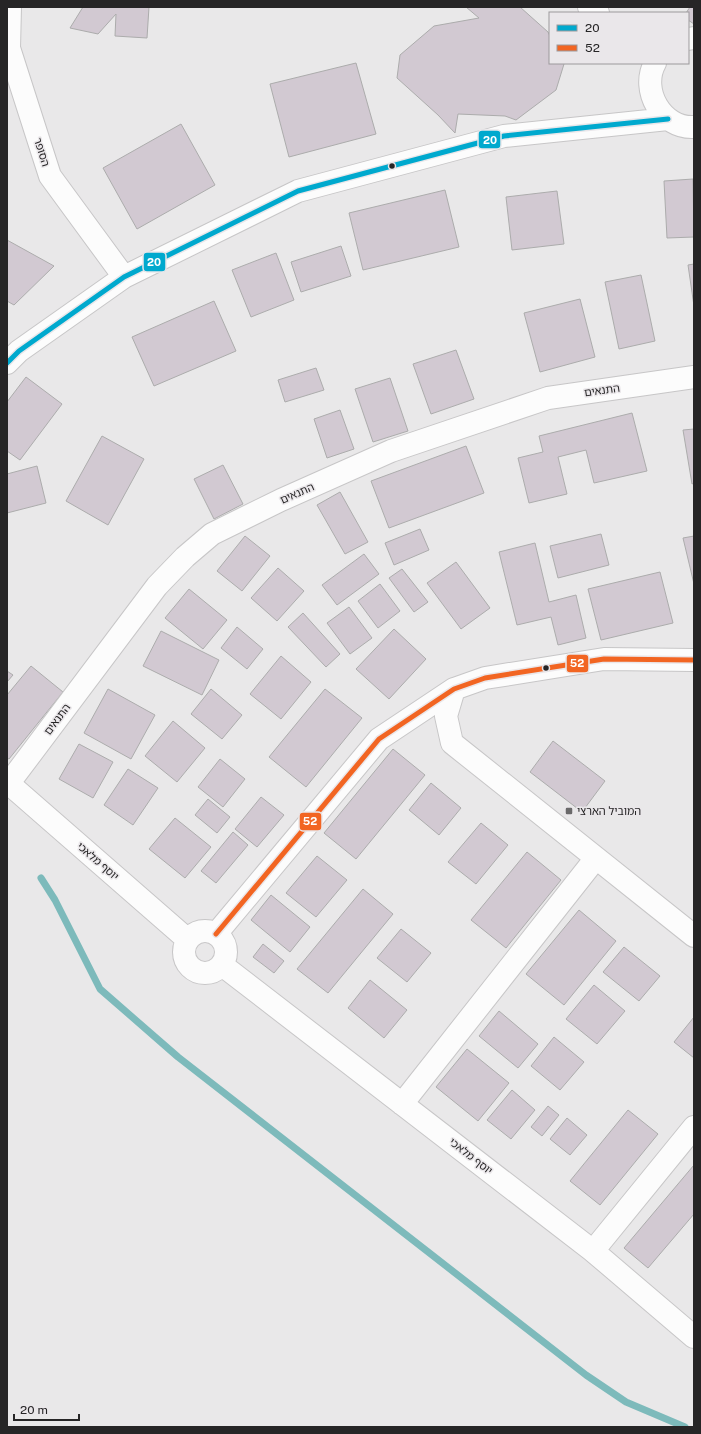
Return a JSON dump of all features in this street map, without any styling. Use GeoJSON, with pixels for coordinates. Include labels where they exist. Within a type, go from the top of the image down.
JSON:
{"type":"FeatureCollection","features":[{"type":"Feature","properties":{"kind":"street","name":"הסופר"},"geometry":{"type":"LineString","coordinates":[[10,7],[9,48],[50,176],[124,277]]}},
{"type":"Feature","properties":{"kind":"street"},"geometry":{"type":"LineString","coordinates":[[654,64],[650,81],[652,96],[658,109],[668,119],[679,125],[694,127]]}},
{"type":"Feature","properties":{"kind":"street"},"geometry":{"type":"LineString","coordinates":[[7,364],[19,351],[124,277],[298,191],[504,136],[668,119]]}},
{"type":"Feature","properties":{"kind":"street","name":"התנאים"},"geometry":{"type":"LineString","coordinates":[[8,783],[157,586],[185,556],[212,534],[280,500],[391,451],[548,398],[694,377]]}},
{"type":"Feature","properties":{"kind":"street"},"geometry":{"type":"LineString","coordinates":[[216,934],[379,739],[454,689],[485,678],[604,659],[694,660]]}},
{"type":"Feature","properties":{"kind":"street"},"geometry":{"type":"LineString","coordinates":[[454,689],[446,716],[452,743],[694,936]]}},
{"type":"Feature","properties":{"kind":"street","name":"יוסף מלאכי"},"geometry":{"type":"LineString","coordinates":[[8,783],[188,940]]}},
{"type":"Feature","properties":{"kind":"street"},"geometry":{"type":"LineString","coordinates":[[402,1104],[596,858]]}},
{"type":"Feature","properties":{"kind":"street"},"geometry":{"type":"LineString","coordinates":[[202,932],[216,934],[224,944],[226,951],[222,964],[215,971],[208,973],[194,970],[186,961],[185,946],[188,940],[195,934],[202,932]]}},
{"type":"Feature","properties":{"kind":"street","name":"יוסף מלאכי"},"geometry":{"type":"LineString","coordinates":[[222,964],[593,1251],[694,1337]]}},
{"type":"Feature","properties":{"kind":"street"},"geometry":{"type":"LineString","coordinates":[[593,1251],[694,1127]]}},
{"type":"Feature","properties":{"kind":"building"},"geometry":{"type":"Polygon","coordinates":[[[83,7],[149,7],[147,38],[115,36],[116,14],[98,34],[70,28],[83,7]]]}},
{"type":"Feature","properties":{"kind":"building"},"geometry":{"type":"Polygon","coordinates":[[[466,7],[520,7],[548,32],[549,64],[564,64],[556,90],[516,120],[505,116],[458,114],[455,133],[438,115],[397,78],[400,55],[434,26],[479,18],[466,7]]]}},
{"type":"Feature","properties":{"kind":"building"},"geometry":{"type":"Polygon","coordinates":[[[690,7],[694,7],[694,24],[689,21],[689,12],[687,12],[690,7]]]}},
{"type":"Feature","properties":{"kind":"building"},"geometry":{"type":"Polygon","coordinates":[[[356,63],[376,134],[289,157],[270,84],[356,63]]]}},
{"type":"Feature","properties":{"kind":"building"},"geometry":{"type":"Polygon","coordinates":[[[181,124],[215,185],[137,229],[103,168],[181,124]]]}},
{"type":"Feature","properties":{"kind":"building"},"geometry":{"type":"Polygon","coordinates":[[[693,179],[694,237],[667,238],[664,181],[693,179]]]}},
{"type":"Feature","properties":{"kind":"building"},"geometry":{"type":"Polygon","coordinates":[[[445,190],[459,247],[363,270],[349,213],[445,190]]]}},
{"type":"Feature","properties":{"kind":"building"},"geometry":{"type":"Polygon","coordinates":[[[557,191],[564,244],[512,250],[506,197],[557,191]]]}},
{"type":"Feature","properties":{"kind":"building"},"geometry":{"type":"Polygon","coordinates":[[[7,240],[54,266],[14,305],[7,301],[7,240]]]}},
{"type":"Feature","properties":{"kind":"building"},"geometry":{"type":"Polygon","coordinates":[[[341,246],[351,276],[301,292],[291,262],[341,246]]]}},
{"type":"Feature","properties":{"kind":"building"},"geometry":{"type":"Polygon","coordinates":[[[276,253],[294,300],[251,317],[232,270],[276,253]]]}},
{"type":"Feature","properties":{"kind":"building"},"geometry":{"type":"Polygon","coordinates":[[[694,264],[694,306],[688,265],[694,264]]]}},
{"type":"Feature","properties":{"kind":"building"},"geometry":{"type":"Polygon","coordinates":[[[641,275],[655,341],[619,349],[605,282],[641,275]]]}},
{"type":"Feature","properties":{"kind":"building"},"geometry":{"type":"Polygon","coordinates":[[[580,299],[595,357],[540,372],[524,313],[580,299]]]}},
{"type":"Feature","properties":{"kind":"building"},"geometry":{"type":"Polygon","coordinates":[[[214,301],[236,351],[154,386],[132,337],[214,301]]]}},
{"type":"Feature","properties":{"kind":"building"},"geometry":{"type":"Polygon","coordinates":[[[456,350],[474,399],[431,414],[413,364],[456,350]]]}},
{"type":"Feature","properties":{"kind":"building"},"geometry":{"type":"Polygon","coordinates":[[[316,368],[324,390],[285,402],[278,380],[316,368]]]}},
{"type":"Feature","properties":{"kind":"building"},"geometry":{"type":"Polygon","coordinates":[[[26,377],[62,404],[20,460],[7,451],[7,402],[26,377]]]}},
{"type":"Feature","properties":{"kind":"building"},"geometry":{"type":"Polygon","coordinates":[[[390,378],[408,431],[373,442],[355,389],[390,378]]]}},
{"type":"Feature","properties":{"kind":"building"},"geometry":{"type":"Polygon","coordinates":[[[340,410],[354,449],[327,458],[314,419],[340,410]]]}},
{"type":"Feature","properties":{"kind":"building"},"geometry":{"type":"Polygon","coordinates":[[[632,413],[647,471],[594,483],[586,450],[558,457],[567,494],[529,503],[518,458],[543,452],[539,436],[632,413]]]}},
{"type":"Feature","properties":{"kind":"building"},"geometry":{"type":"Polygon","coordinates":[[[694,429],[694,483],[692,484],[683,430],[694,429]]]}},
{"type":"Feature","properties":{"kind":"building"},"geometry":{"type":"Polygon","coordinates":[[[102,436],[144,459],[108,525],[66,501],[102,436]]]}},
{"type":"Feature","properties":{"kind":"building"},"geometry":{"type":"Polygon","coordinates":[[[466,446],[484,493],[389,528],[371,481],[466,446]]]}},
{"type":"Feature","properties":{"kind":"building"},"geometry":{"type":"Polygon","coordinates":[[[223,465],[243,504],[214,519],[194,479],[223,465]]]}},
{"type":"Feature","properties":{"kind":"building"},"geometry":{"type":"Polygon","coordinates":[[[37,466],[46,503],[7,513],[7,474],[37,466]]]}},
{"type":"Feature","properties":{"kind":"building"},"geometry":{"type":"Polygon","coordinates":[[[340,492],[368,542],[345,554],[317,505],[340,492]]]}},
{"type":"Feature","properties":{"kind":"building"},"geometry":{"type":"Polygon","coordinates":[[[420,529],[429,550],[394,565],[385,543],[420,529]]]}},
{"type":"Feature","properties":{"kind":"building"},"geometry":{"type":"Polygon","coordinates":[[[601,534],[609,565],[558,578],[550,546],[601,534]]]}},
{"type":"Feature","properties":{"kind":"building"},"geometry":{"type":"Polygon","coordinates":[[[245,536],[270,556],[242,591],[217,571],[245,536]]]}},
{"type":"Feature","properties":{"kind":"building"},"geometry":{"type":"Polygon","coordinates":[[[694,536],[694,584],[683,538],[694,536]]]}},
{"type":"Feature","properties":{"kind":"building"},"geometry":{"type":"Polygon","coordinates":[[[535,543],[549,602],[576,595],[586,638],[558,645],[551,617],[517,625],[499,552],[535,543]]]}},
{"type":"Feature","properties":{"kind":"building"},"geometry":{"type":"Polygon","coordinates":[[[364,554],[379,574],[337,605],[322,585],[364,554]]]}},
{"type":"Feature","properties":{"kind":"building"},"geometry":{"type":"Polygon","coordinates":[[[456,562],[490,608],[461,629],[427,583],[456,562]]]}},
{"type":"Feature","properties":{"kind":"building"},"geometry":{"type":"Polygon","coordinates":[[[278,568],[304,591],[277,621],[251,598],[278,568]]]}},
{"type":"Feature","properties":{"kind":"building"},"geometry":{"type":"Polygon","coordinates":[[[402,569],[428,602],[414,612],[389,578],[402,569]]]}},
{"type":"Feature","properties":{"kind":"building"},"geometry":{"type":"Polygon","coordinates":[[[660,572],[673,623],[601,640],[588,589],[660,572]]]}},
{"type":"Feature","properties":{"kind":"building"},"geometry":{"type":"Polygon","coordinates":[[[380,584],[400,611],[378,628],[358,601],[380,584]]]}},
{"type":"Feature","properties":{"kind":"building"},"geometry":{"type":"Polygon","coordinates":[[[189,589],[227,620],[203,649],[165,618],[189,589]]]}},
{"type":"Feature","properties":{"kind":"building"},"geometry":{"type":"Polygon","coordinates":[[[349,607],[372,638],[350,654],[327,623],[349,607]]]}},
{"type":"Feature","properties":{"kind":"building"},"geometry":{"type":"Polygon","coordinates":[[[303,613],[340,654],[326,667],[288,627],[303,613]]]}},
{"type":"Feature","properties":{"kind":"building"},"geometry":{"type":"Polygon","coordinates":[[[237,627],[263,649],[247,669],[221,648],[237,627]]]}},
{"type":"Feature","properties":{"kind":"building"},"geometry":{"type":"Polygon","coordinates":[[[394,629],[426,659],[389,699],[356,669],[394,629]]]}},
{"type":"Feature","properties":{"kind":"building"},"geometry":{"type":"Polygon","coordinates":[[[161,631],[219,660],[202,695],[143,666],[161,631]]]}},
{"type":"Feature","properties":{"kind":"building"},"geometry":{"type":"Polygon","coordinates":[[[281,656],[311,682],[281,719],[250,694],[281,656]]]}},
{"type":"Feature","properties":{"kind":"building"},"geometry":{"type":"Polygon","coordinates":[[[31,666],[63,692],[9,759],[7,758],[7,695],[31,666]]]}},
{"type":"Feature","properties":{"kind":"building"},"geometry":{"type":"Polygon","coordinates":[[[7,671],[13,675],[7,682],[7,671]]]}},
{"type":"Feature","properties":{"kind":"building"},"geometry":{"type":"Polygon","coordinates":[[[108,689],[155,715],[131,759],[84,733],[108,689]]]}},
{"type":"Feature","properties":{"kind":"building"},"geometry":{"type":"Polygon","coordinates":[[[211,689],[242,715],[222,739],[191,714],[211,689]]]}},
{"type":"Feature","properties":{"kind":"building"},"geometry":{"type":"Polygon","coordinates":[[[325,689],[362,718],[306,787],[269,757],[325,689]]]}},
{"type":"Feature","properties":{"kind":"building"},"geometry":{"type":"Polygon","coordinates":[[[173,721],[205,748],[177,782],[145,756],[173,721]]]}},
{"type":"Feature","properties":{"kind":"building"},"geometry":{"type":"Polygon","coordinates":[[[553,741],[605,781],[582,812],[530,772],[553,741]]]}},
{"type":"Feature","properties":{"kind":"building"},"geometry":{"type":"Polygon","coordinates":[[[79,744],[113,762],[93,798],[59,779],[79,744]]]}},
{"type":"Feature","properties":{"kind":"building"},"geometry":{"type":"Polygon","coordinates":[[[393,749],[425,775],[356,859],[324,833],[393,749]]]}},
{"type":"Feature","properties":{"kind":"building"},"geometry":{"type":"Polygon","coordinates":[[[220,759],[245,779],[223,807],[198,787],[220,759]]]}},
{"type":"Feature","properties":{"kind":"building"},"geometry":{"type":"Polygon","coordinates":[[[128,769],[158,788],[133,825],[104,805],[128,769]]]}},
{"type":"Feature","properties":{"kind":"building"},"geometry":{"type":"Polygon","coordinates":[[[431,783],[461,808],[439,835],[409,810],[431,783]]]}},
{"type":"Feature","properties":{"kind":"building"},"geometry":{"type":"Polygon","coordinates":[[[261,797],[284,815],[257,847],[235,829],[261,797]]]}},
{"type":"Feature","properties":{"kind":"building"},"geometry":{"type":"Polygon","coordinates":[[[208,799],[230,817],[217,833],[195,815],[208,799]]]}},
{"type":"Feature","properties":{"kind":"building"},"geometry":{"type":"Polygon","coordinates":[[[175,818],[211,847],[185,878],[149,849],[175,818]]]}},
{"type":"Feature","properties":{"kind":"building"},"geometry":{"type":"Polygon","coordinates":[[[481,823],[508,845],[476,884],[448,862],[481,823]]]}},
{"type":"Feature","properties":{"kind":"building"},"geometry":{"type":"Polygon","coordinates":[[[233,832],[248,845],[216,883],[201,871],[233,832]]]}},
{"type":"Feature","properties":{"kind":"building"},"geometry":{"type":"Polygon","coordinates":[[[527,852],[561,880],[506,948],[471,920],[527,852]]]}},
{"type":"Feature","properties":{"kind":"building"},"geometry":{"type":"Polygon","coordinates":[[[317,856],[347,880],[316,917],[286,893],[317,856]]]}},
{"type":"Feature","properties":{"kind":"building"},"geometry":{"type":"Polygon","coordinates":[[[363,889],[393,914],[328,993],[297,969],[363,889]]]}},
{"type":"Feature","properties":{"kind":"building"},"geometry":{"type":"Polygon","coordinates":[[[271,895],[310,927],[290,952],[251,920],[271,895]]]}},
{"type":"Feature","properties":{"kind":"building"},"geometry":{"type":"Polygon","coordinates":[[[579,910],[616,941],[564,1005],[526,974],[579,910]]]}},
{"type":"Feature","properties":{"kind":"building"},"geometry":{"type":"Polygon","coordinates":[[[401,929],[431,953],[407,982],[377,958],[401,929]]]}},
{"type":"Feature","properties":{"kind":"building"},"geometry":{"type":"Polygon","coordinates":[[[263,944],[284,961],[274,973],[253,957],[263,944]]]}},
{"type":"Feature","properties":{"kind":"building"},"geometry":{"type":"Polygon","coordinates":[[[624,947],[660,976],[639,1001],[603,972],[624,947]]]}},
{"type":"Feature","properties":{"kind":"building"},"geometry":{"type":"Polygon","coordinates":[[[370,980],[407,1010],[384,1038],[348,1008],[370,980]]]}},
{"type":"Feature","properties":{"kind":"building"},"geometry":{"type":"Polygon","coordinates":[[[594,985],[625,1011],[597,1044],[566,1019],[594,985]]]}},
{"type":"Feature","properties":{"kind":"building"},"geometry":{"type":"Polygon","coordinates":[[[499,1011],[538,1044],[518,1068],[479,1036],[499,1011]]]}},
{"type":"Feature","properties":{"kind":"building"},"geometry":{"type":"Polygon","coordinates":[[[694,1017],[694,1058],[674,1042],[694,1017]]]}},
{"type":"Feature","properties":{"kind":"building"},"geometry":{"type":"Polygon","coordinates":[[[554,1037],[584,1062],[560,1090],[531,1066],[554,1037]]]}},
{"type":"Feature","properties":{"kind":"building"},"geometry":{"type":"Polygon","coordinates":[[[467,1049],[509,1083],[478,1121],[436,1087],[467,1049]]]}},
{"type":"Feature","properties":{"kind":"building"},"geometry":{"type":"Polygon","coordinates":[[[512,1090],[535,1110],[511,1139],[487,1120],[512,1090]]]}},
{"type":"Feature","properties":{"kind":"building"},"geometry":{"type":"Polygon","coordinates":[[[548,1106],[559,1115],[542,1136],[531,1127],[548,1106]]]}},
{"type":"Feature","properties":{"kind":"building"},"geometry":{"type":"Polygon","coordinates":[[[628,1110],[658,1134],[600,1205],[570,1181],[628,1110]]]}},
{"type":"Feature","properties":{"kind":"building"},"geometry":{"type":"Polygon","coordinates":[[[567,1118],[587,1135],[570,1155],[550,1139],[567,1118]]]}},
{"type":"Feature","properties":{"kind":"building"},"geometry":{"type":"Polygon","coordinates":[[[694,1165],[694,1214],[648,1268],[624,1248],[694,1165]]]}},
{"type":"Feature","properties":{"kind":"waterway"},"geometry":{"type":"LineString","coordinates":[[41,878],[55,900],[100,989],[178,1057],[586,1375],[626,1402],[685,1427]]}},
{"type":"Feature","properties":{"kind":"transit line","name":"20"},"geometry":{"type":"LineString","coordinates":[[7,363],[19,351],[124,277],[298,191],[504,136],[668,119]]}},
{"type":"Feature","properties":{"kind":"transit line","name":"52"},"geometry":{"type":"LineString","coordinates":[[216,934],[379,739],[454,689],[485,678],[604,659],[694,660]]}},
{"type":"Feature","properties":{"kind":"place","name":"המוביל הארצי"},"geometry":{"type":"Point","coordinates":[569,811]}}]}
